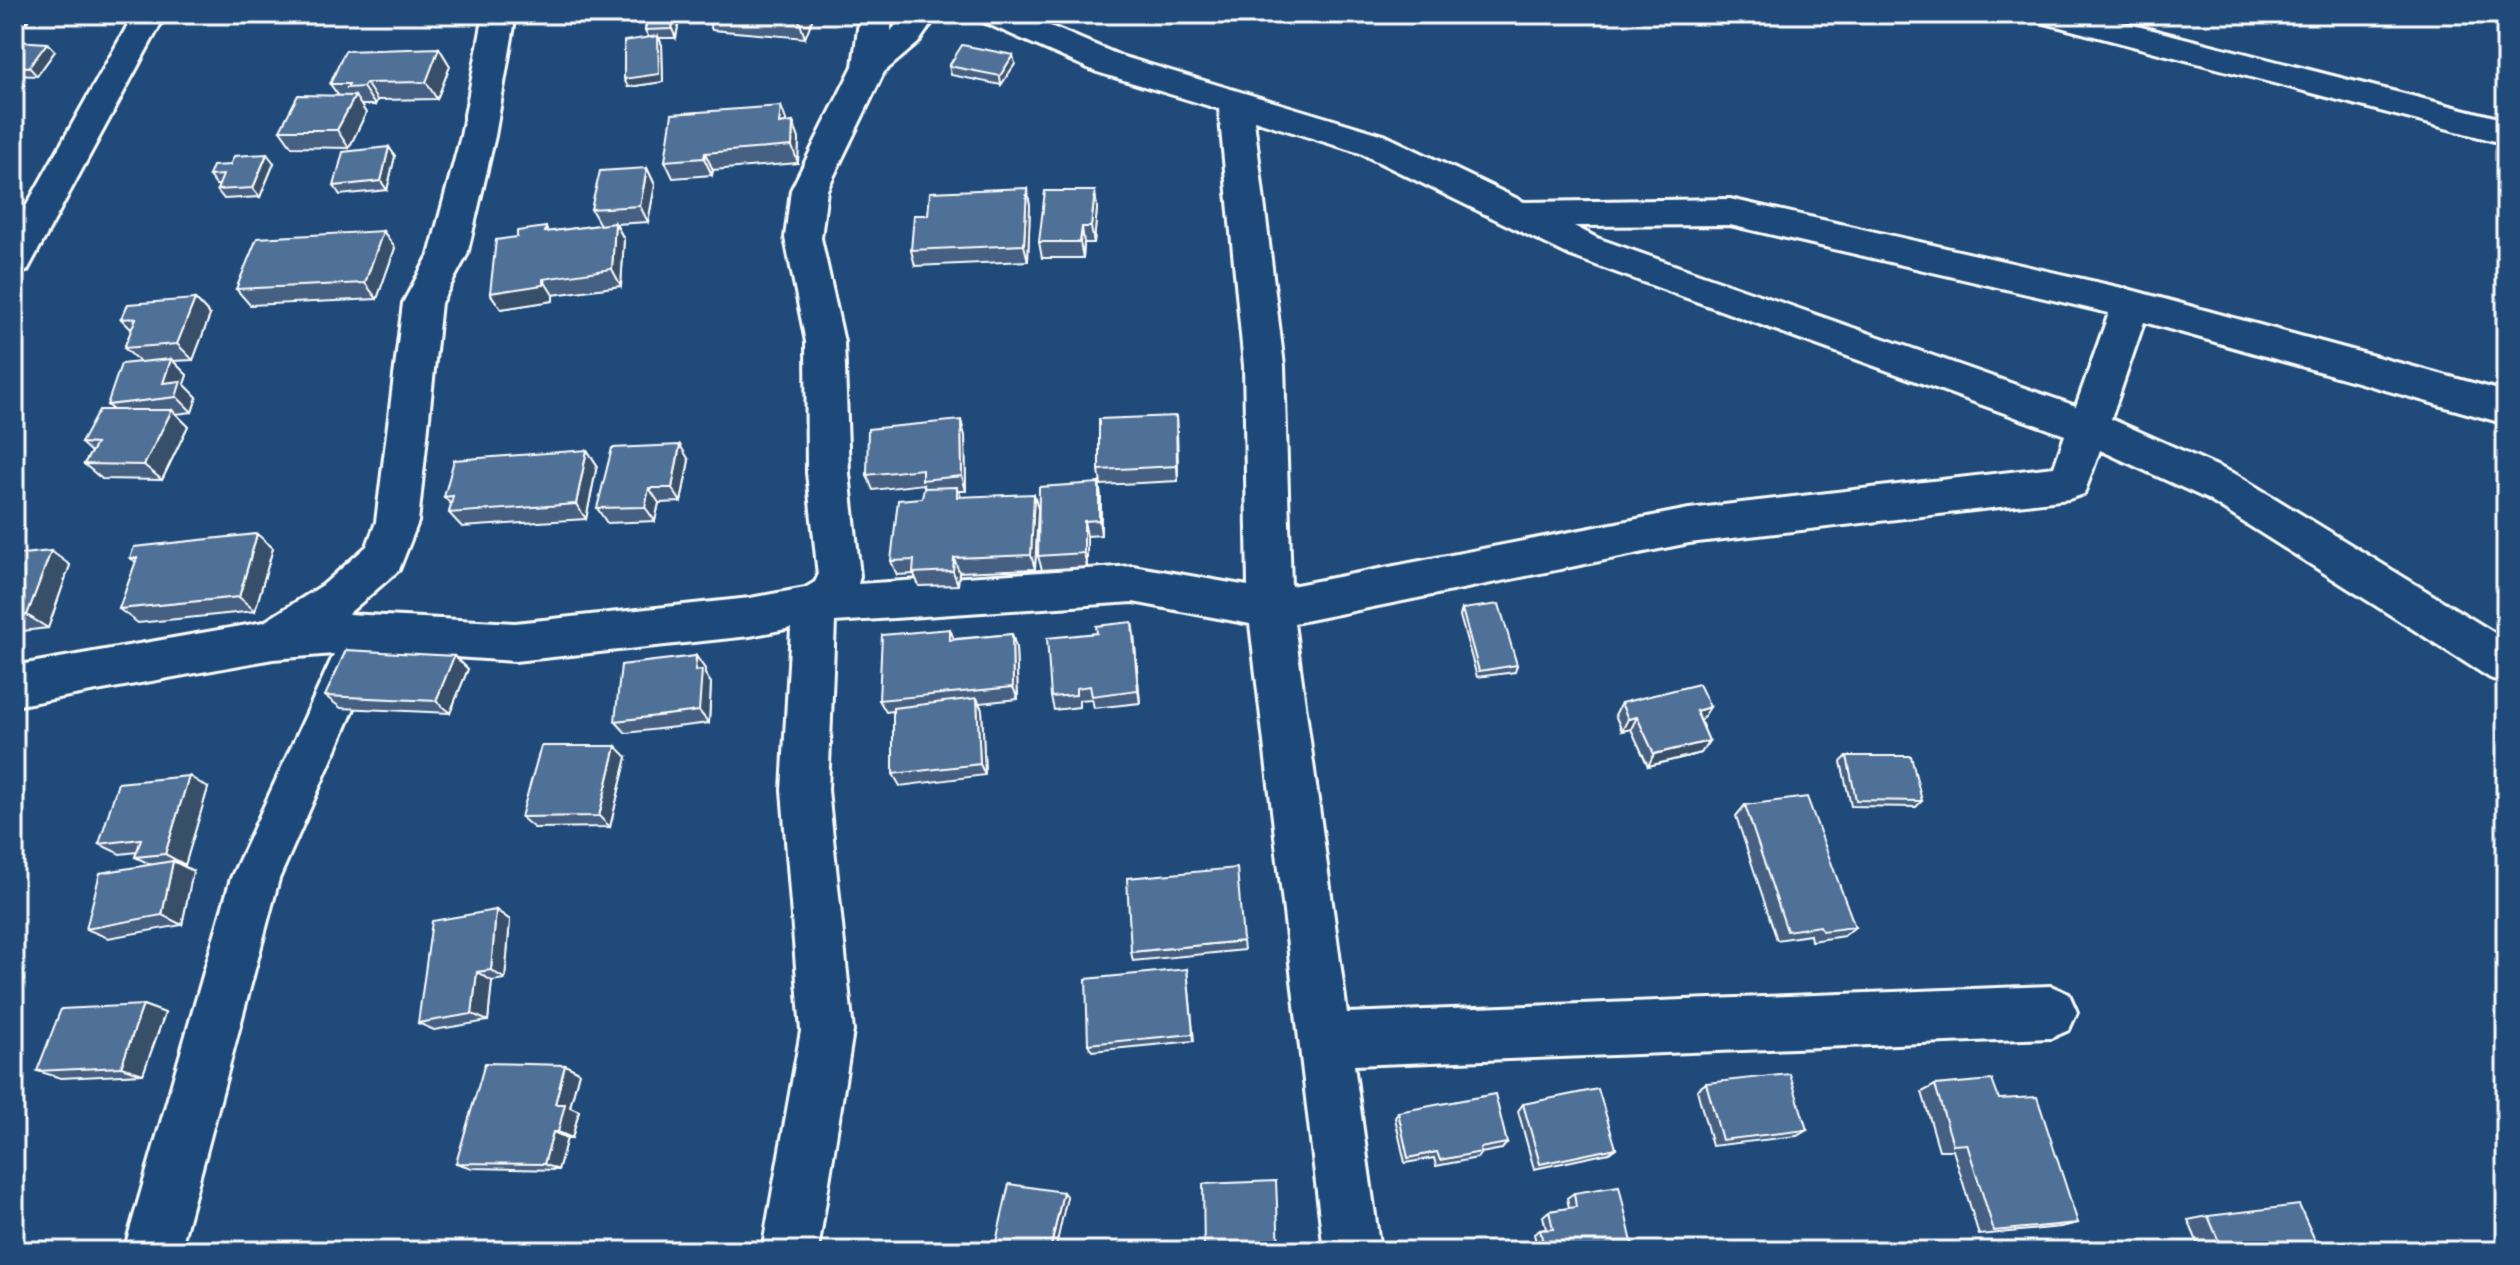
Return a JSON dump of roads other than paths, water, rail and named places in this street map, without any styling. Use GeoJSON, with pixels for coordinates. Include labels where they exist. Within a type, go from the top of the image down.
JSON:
{"type":"FeatureCollection","features":[{"type":"Feature","properties":{"kind":"street"},"geometry":{"type":"LineString","coordinates":[[14,261],[150,14]]}},
{"type":"Feature","properties":{"kind":"street"},"geometry":{"type":"LineString","coordinates":[[273,640],[338,598],[384,557],[397,522],[422,303],[448,255],[478,136],[500,14]]}},
{"type":"Feature","properties":{"kind":"street"},"geometry":{"type":"LineString","coordinates":[[814,605],[832,594],[839,576],[828,473],[825,342],[803,238],[809,190],[870,66],[876,14]]}},
{"type":"Feature","properties":{"kind":"street"},"geometry":{"type":"LineString","coordinates":[[870,66],[906,35],[922,14]]}},
{"type":"Feature","properties":{"kind":"street"},"geometry":{"type":"LineString","coordinates":[[993,14],[1109,64],[1372,144],[1584,247],[2089,427],[2222,487],[2506,664]]}},
{"type":"Feature","properties":{"kind":"street"},"geometry":{"type":"LineString","coordinates":[[2049,14],[2506,132]]}},
{"type":"Feature","properties":{"kind":"street"},"geometry":{"type":"LineString","coordinates":[[1235,102],[1264,366],[1270,609],[1352,1251]]}},
{"type":"Feature","properties":{"kind":"street"},"geometry":{"type":"LineString","coordinates":[[1517,215],[1730,212],[2131,304],[2506,408]]}},
{"type":"Feature","properties":{"kind":"street"},"geometry":{"type":"LineString","coordinates":[[14,686],[273,640],[365,632],[515,642],[750,617],[814,605],[1133,584],[1270,609],[1689,526],[2069,482],[2131,304]]}},
{"type":"Feature","properties":{"kind":"street"},"geometry":{"type":"LineString","coordinates":[[790,1251],[827,1031],[805,790],[814,605]]}},
{"type":"Feature","properties":{"kind":"street"},"geometry":{"type":"LineString","coordinates":[[152,1251],[255,878],[365,632]]}},
{"type":"Feature","properties":{"kind":"street"},"geometry":{"type":"LineString","coordinates":[[1325,1040],[2051,1012]]}}]}
